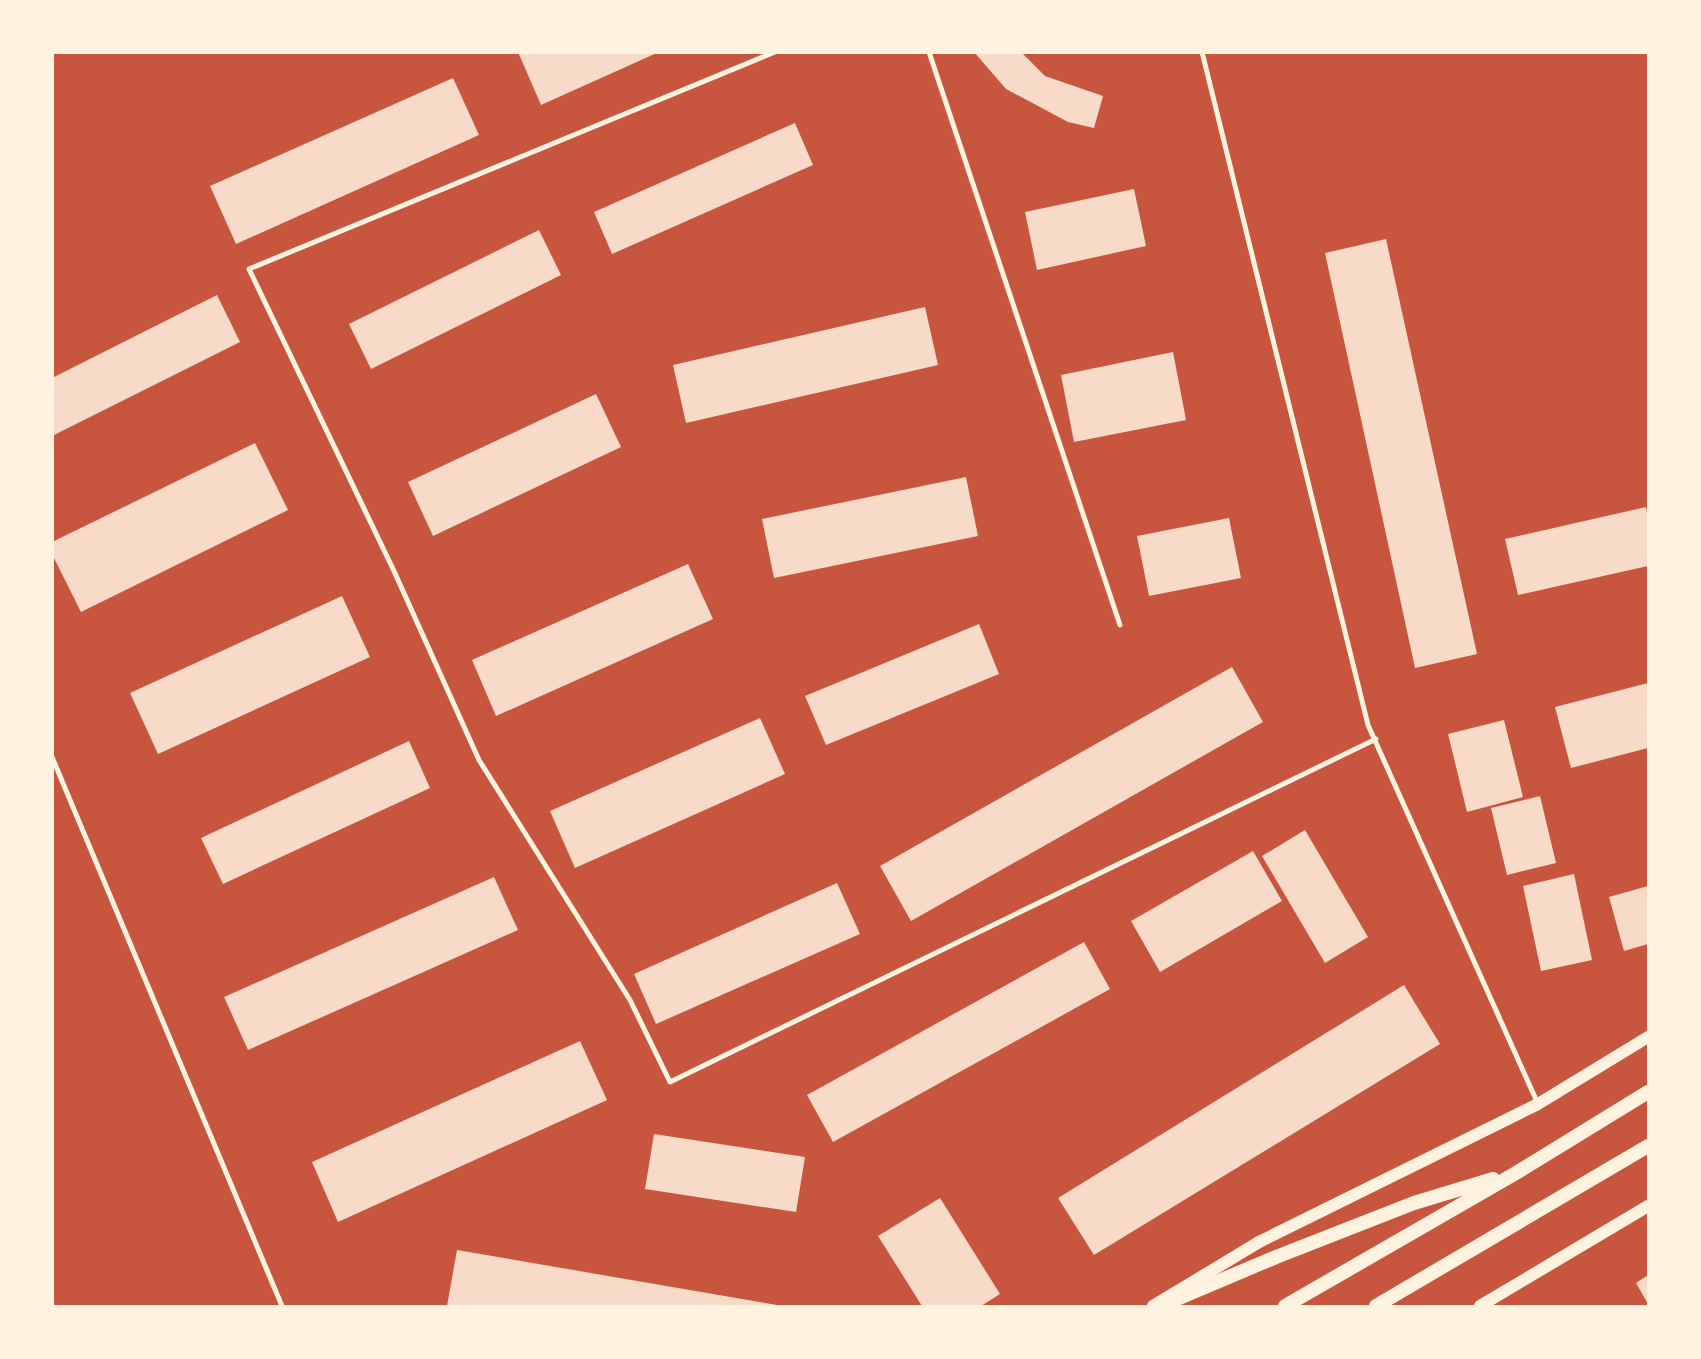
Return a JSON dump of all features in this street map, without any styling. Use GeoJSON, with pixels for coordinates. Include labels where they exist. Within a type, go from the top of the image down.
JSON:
{"type":"FeatureCollection","features":[{"type":"Feature","properties":{"kind":"highway"},"geometry":{"type":"LineString","coordinates":[[1285,1306],[1516,1173],[1648,1092]]}},
{"type":"Feature","properties":{"kind":"highway"},"geometry":{"type":"LineString","coordinates":[[1376,1306],[1648,1146]]}},
{"type":"Feature","properties":{"kind":"highway"},"geometry":{"type":"LineString","coordinates":[[1160,1306],[1414,1202],[1516,1173]]}},
{"type":"Feature","properties":{"kind":"main road"},"geometry":{"type":"LineString","coordinates":[[1153,1306],[1259,1242],[1538,1104],[1648,1037]]}},
{"type":"Feature","properties":{"kind":"main road"},"geometry":{"type":"LineString","coordinates":[[1480,1306],[1648,1206]]}},
{"type":"Feature","properties":{"kind":"street"},"geometry":{"type":"LineString","coordinates":[[776,52],[249,269],[394,571],[479,760],[630,1000],[670,1082],[1376,740]]}},
{"type":"Feature","properties":{"kind":"street"},"geometry":{"type":"LineString","coordinates":[[929,52],[1120,625]]}},
{"type":"Feature","properties":{"kind":"street"},"geometry":{"type":"LineString","coordinates":[[1202,52],[1368,724],[1538,1104]]}},
{"type":"Feature","properties":{"kind":"street"},"geometry":{"type":"LineString","coordinates":[[52,757],[282,1306]]}},
{"type":"Feature","properties":{"kind":"building"},"geometry":{"type":"Polygon","coordinates":[[[518,52],[659,52],[541,105],[518,52]]]}},
{"type":"Feature","properties":{"kind":"building"},"geometry":{"type":"Polygon","coordinates":[[[974,52],[1021,52],[1045,76],[1103,96],[1094,128],[1068,122],[1006,89],[974,52]]]}},
{"type":"Feature","properties":{"kind":"building"},"geometry":{"type":"Polygon","coordinates":[[[453,78],[479,135],[236,244],[210,186],[453,78]]]}},
{"type":"Feature","properties":{"kind":"building"},"geometry":{"type":"Polygon","coordinates":[[[795,123],[813,165],[612,254],[594,212],[795,123]]]}},
{"type":"Feature","properties":{"kind":"building"},"geometry":{"type":"Polygon","coordinates":[[[1134,189],[1146,246],[1037,270],[1025,212],[1134,189]]]}},
{"type":"Feature","properties":{"kind":"building"},"geometry":{"type":"Polygon","coordinates":[[[539,230],[561,275],[371,369],[349,324],[539,230]]]}},
{"type":"Feature","properties":{"kind":"building"},"geometry":{"type":"Polygon","coordinates":[[[1386,239],[1477,654],[1415,668],[1325,253],[1386,239]]]}},
{"type":"Feature","properties":{"kind":"building"},"geometry":{"type":"Polygon","coordinates":[[[217,295],[240,342],[52,436],[52,378],[217,295]]]}},
{"type":"Feature","properties":{"kind":"building"},"geometry":{"type":"Polygon","coordinates":[[[925,307],[938,365],[686,423],[673,365],[925,307]]]}},
{"type":"Feature","properties":{"kind":"building"},"geometry":{"type":"Polygon","coordinates":[[[1173,352],[1186,420],[1074,442],[1061,375],[1173,352]]]}},
{"type":"Feature","properties":{"kind":"building"},"geometry":{"type":"Polygon","coordinates":[[[596,394],[621,447],[433,536],[408,482],[596,394]]]}},
{"type":"Feature","properties":{"kind":"building"},"geometry":{"type":"Polygon","coordinates":[[[255,443],[288,510],[81,612],[52,554],[52,542],[255,443]]]}},
{"type":"Feature","properties":{"kind":"building"},"geometry":{"type":"Polygon","coordinates":[[[966,477],[978,536],[774,578],[762,519],[966,477]]]}},
{"type":"Feature","properties":{"kind":"building"},"geometry":{"type":"Polygon","coordinates":[[[1646,507],[1648,520],[1648,566],[1518,595],[1505,539],[1646,507]]]}},
{"type":"Feature","properties":{"kind":"building"},"geometry":{"type":"Polygon","coordinates":[[[1229,518],[1241,578],[1149,596],[1137,536],[1229,518]]]}},
{"type":"Feature","properties":{"kind":"building"},"geometry":{"type":"Polygon","coordinates":[[[688,564],[713,619],[496,716],[472,660],[688,564]]]}},
{"type":"Feature","properties":{"kind":"building"},"geometry":{"type":"Polygon","coordinates":[[[342,596],[370,657],[158,754],[130,693],[342,596]]]}},
{"type":"Feature","properties":{"kind":"building"},"geometry":{"type":"Polygon","coordinates":[[[979,624],[999,674],[826,745],[805,696],[979,624]]]}},
{"type":"Feature","properties":{"kind":"building"},"geometry":{"type":"Polygon","coordinates":[[[1232,667],[1263,722],[911,921],[880,866],[1232,667]]]}},
{"type":"Feature","properties":{"kind":"building"},"geometry":{"type":"Polygon","coordinates":[[[1648,683],[1648,748],[1571,768],[1555,707],[1648,683]]]}},
{"type":"Feature","properties":{"kind":"building"},"geometry":{"type":"Polygon","coordinates":[[[760,718],[785,774],[575,868],[550,811],[760,718]]]}},
{"type":"Feature","properties":{"kind":"building"},"geometry":{"type":"Polygon","coordinates":[[[1504,720],[1523,797],[1467,812],[1448,734],[1504,720]]]}},
{"type":"Feature","properties":{"kind":"building"},"geometry":{"type":"Polygon","coordinates":[[[409,741],[430,788],[223,884],[201,838],[409,741]]]}},
{"type":"Feature","properties":{"kind":"building"},"geometry":{"type":"Polygon","coordinates":[[[1540,796],[1556,863],[1507,875],[1491,808],[1540,796]]]}},
{"type":"Feature","properties":{"kind":"building"},"geometry":{"type":"Polygon","coordinates":[[[1305,830],[1368,937],[1325,963],[1262,856],[1305,830]]]}},
{"type":"Feature","properties":{"kind":"building"},"geometry":{"type":"Polygon","coordinates":[[[1253,851],[1282,901],[1160,972],[1131,921],[1253,851]]]}},
{"type":"Feature","properties":{"kind":"building"},"geometry":{"type":"Polygon","coordinates":[[[1574,874],[1592,960],[1541,971],[1523,886],[1574,874]]]}},
{"type":"Feature","properties":{"kind":"building"},"geometry":{"type":"Polygon","coordinates":[[[494,877],[518,930],[248,1050],[224,997],[494,877]]]}},
{"type":"Feature","properties":{"kind":"building"},"geometry":{"type":"Polygon","coordinates":[[[837,883],[860,934],[656,1024],[634,974],[837,883]]]}},
{"type":"Feature","properties":{"kind":"building"},"geometry":{"type":"Polygon","coordinates":[[[1648,886],[1648,944],[1624,951],[1609,897],[1648,886]]]}},
{"type":"Feature","properties":{"kind":"building"},"geometry":{"type":"Polygon","coordinates":[[[1084,942],[1110,989],[833,1142],[807,1095],[1084,942]]]}},
{"type":"Feature","properties":{"kind":"building"},"geometry":{"type":"Polygon","coordinates":[[[1404,985],[1440,1044],[1094,1255],[1058,1198],[1404,985]]]}},
{"type":"Feature","properties":{"kind":"building"},"geometry":{"type":"Polygon","coordinates":[[[580,1041],[607,1100],[338,1222],[312,1162],[580,1041]]]}},
{"type":"Feature","properties":{"kind":"building"},"geometry":{"type":"Polygon","coordinates":[[[654,1134],[805,1157],[796,1212],[645,1189],[654,1134]]]}},
{"type":"Feature","properties":{"kind":"building"},"geometry":{"type":"Polygon","coordinates":[[[940,1198],[1000,1294],[981,1306],[922,1306],[878,1236],[940,1198]]]}},
{"type":"Feature","properties":{"kind":"building"},"geometry":{"type":"Polygon","coordinates":[[[457,1250],[777,1305],[777,1306],[447,1306],[457,1250]]]}},
{"type":"Feature","properties":{"kind":"building"},"geometry":{"type":"Polygon","coordinates":[[[1648,1275],[1648,1304],[1636,1283],[1648,1275]]]}}]}
